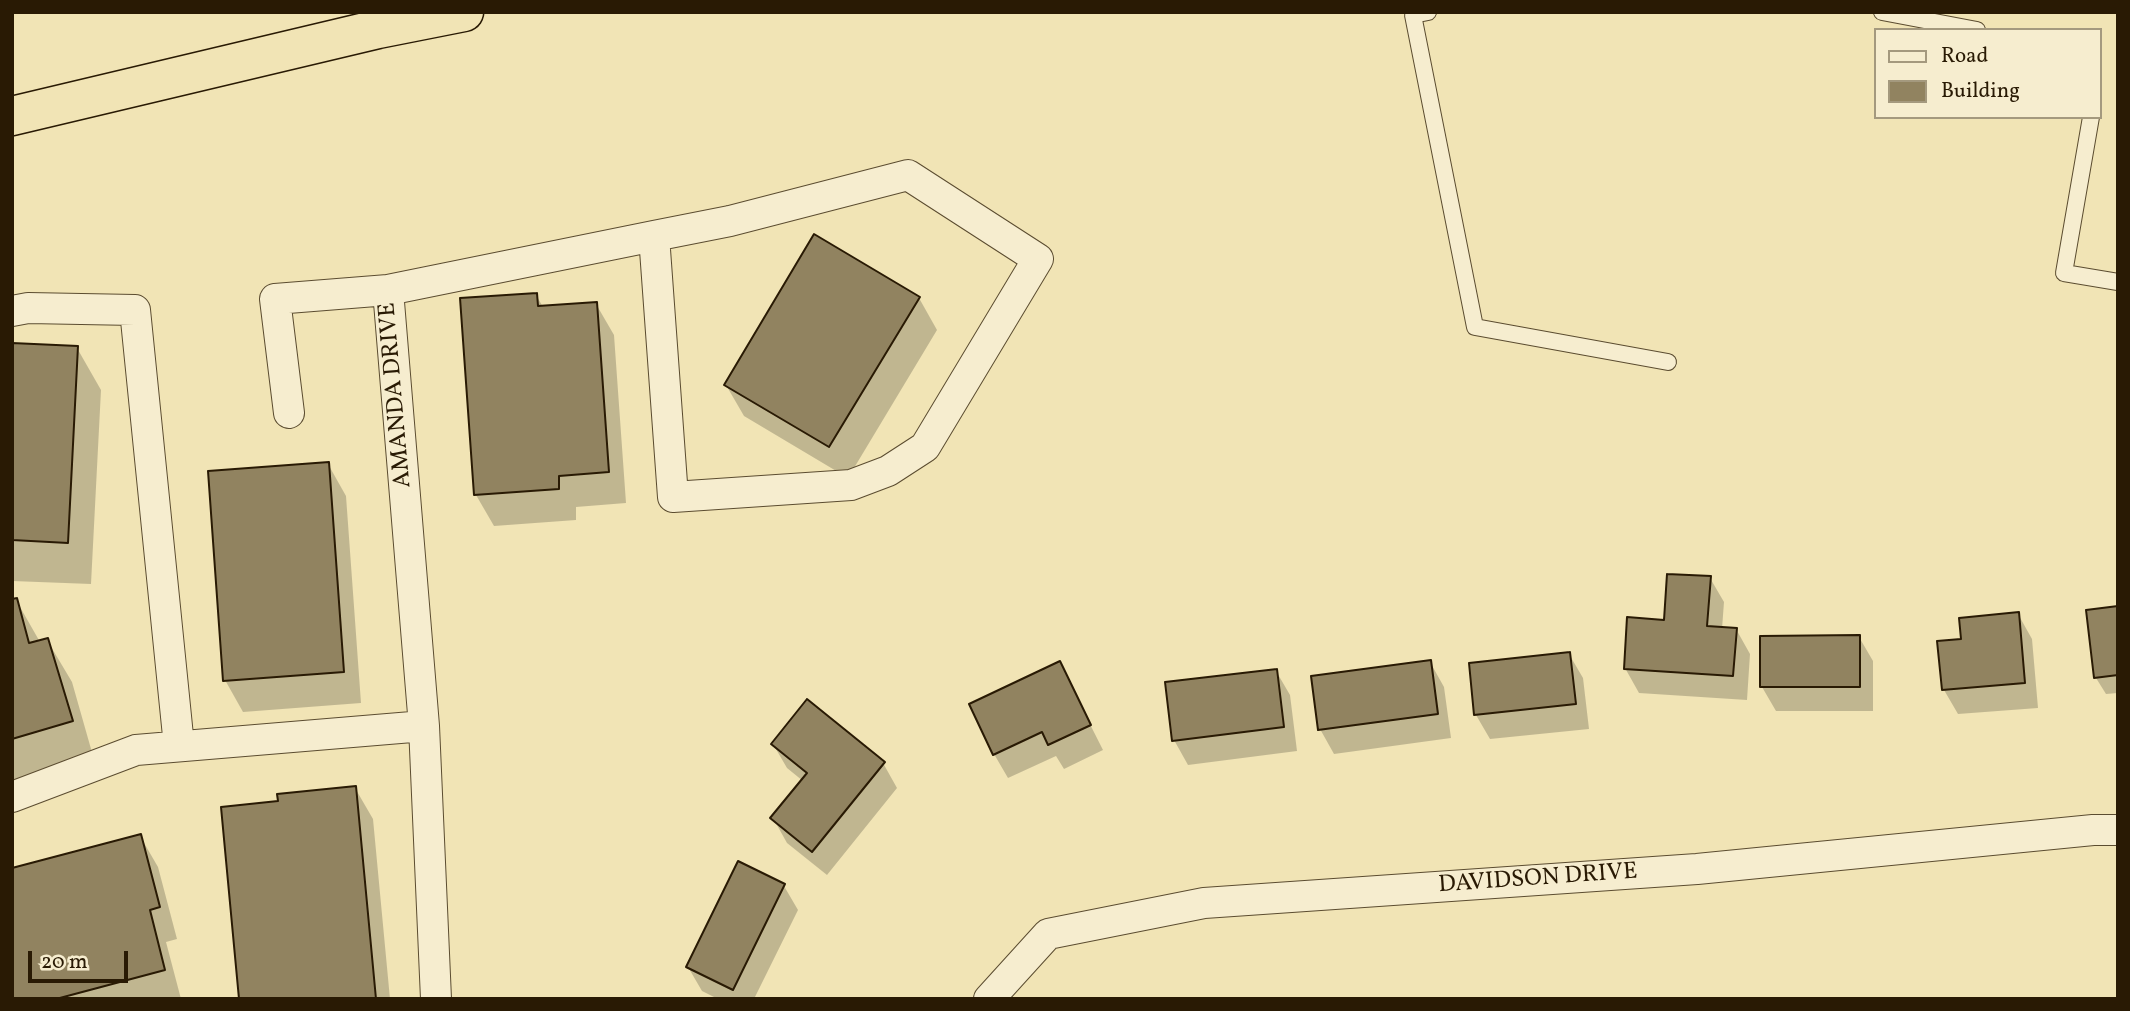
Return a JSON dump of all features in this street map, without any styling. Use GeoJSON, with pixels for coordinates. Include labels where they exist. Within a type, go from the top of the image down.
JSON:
{"type":"FeatureCollection","features":[{"type":"Feature","properties":{"kind":"highway"},"geometry":{"type":"LineString","coordinates":[[12,116],[324,42],[464,12]]}},
{"type":"Feature","properties":{"kind":"street"},"geometry":{"type":"LineString","coordinates":[[388,290],[654,236],[730,222],[908,175],[1038,259],[925,447],[888,471],[850,485],[673,497],[654,236]]}},
{"type":"Feature","properties":{"kind":"street","name":"AMANDA DRIVE"},"geometry":{"type":"LineString","coordinates":[[289,413],[275,299],[388,290],[424,726],[436,999]]}},
{"type":"Feature","properties":{"kind":"street"},"geometry":{"type":"LineString","coordinates":[[12,311],[28,308],[135,310],[179,746]]}},
{"type":"Feature","properties":{"kind":"street"},"geometry":{"type":"LineString","coordinates":[[12,797],[136,750],[424,726]]}},
{"type":"Feature","properties":{"kind":"street","name":"DAVIDSON DRIVE"},"geometry":{"type":"LineString","coordinates":[[989,999],[1048,934],[1204,903],[1697,869],[2093,830],[2118,830]]}},
{"type":"Feature","properties":{"kind":"lane"},"geometry":{"type":"LineString","coordinates":[[1428,12],[1413,15],[1475,327],[1668,362]]}},
{"type":"Feature","properties":{"kind":"lane"},"geometry":{"type":"LineString","coordinates":[[1882,12],[1966,28]]}},
{"type":"Feature","properties":{"kind":"lane"},"geometry":{"type":"LineString","coordinates":[[2091,119],[2064,273],[2118,282]]}},
{"type":"Feature","properties":{"kind":"building"},"geometry":{"type":"Polygon","coordinates":[[[814,234],[920,297],[829,447],[724,385],[814,234]]]}},
{"type":"Feature","properties":{"kind":"building"},"geometry":{"type":"Polygon","coordinates":[[[537,293],[538,306],[597,302],[609,472],[559,476],[559,489],[474,495],[460,298],[537,293]]]}},
{"type":"Feature","properties":{"kind":"building"},"geometry":{"type":"Polygon","coordinates":[[[12,343],[78,346],[68,543],[12,540],[12,343]]]}},
{"type":"Feature","properties":{"kind":"building"},"geometry":{"type":"Polygon","coordinates":[[[329,462],[344,672],[223,681],[208,471],[329,462]]]}},
{"type":"Feature","properties":{"kind":"building"},"geometry":{"type":"Polygon","coordinates":[[[1667,574],[1711,576],[1707,626],[1737,628],[1733,676],[1624,669],[1627,617],[1664,620],[1667,574]]]}},
{"type":"Feature","properties":{"kind":"building"},"geometry":{"type":"Polygon","coordinates":[[[17,598],[29,643],[48,638],[73,721],[12,739],[12,599],[17,598]]]}},
{"type":"Feature","properties":{"kind":"building"},"geometry":{"type":"Polygon","coordinates":[[[2118,606],[2118,675],[2094,678],[2086,610],[2118,606]]]}},
{"type":"Feature","properties":{"kind":"building"},"geometry":{"type":"Polygon","coordinates":[[[2019,612],[2025,683],[1942,690],[1937,641],[1961,639],[1959,618],[2019,612]]]}},
{"type":"Feature","properties":{"kind":"building"},"geometry":{"type":"Polygon","coordinates":[[[1860,635],[1860,687],[1760,687],[1760,636],[1860,635]]]}},
{"type":"Feature","properties":{"kind":"building"},"geometry":{"type":"Polygon","coordinates":[[[1570,652],[1576,704],[1474,715],[1469,663],[1570,652]]]}},
{"type":"Feature","properties":{"kind":"building"},"geometry":{"type":"Polygon","coordinates":[[[1431,660],[1438,714],[1318,730],[1311,676],[1431,660]]]}},
{"type":"Feature","properties":{"kind":"building"},"geometry":{"type":"Polygon","coordinates":[[[1060,661],[1091,725],[1048,745],[1042,732],[993,755],[969,704],[1060,661]]]}},
{"type":"Feature","properties":{"kind":"building"},"geometry":{"type":"Polygon","coordinates":[[[1277,669],[1284,727],[1172,741],[1165,682],[1277,669]]]}},
{"type":"Feature","properties":{"kind":"building"},"geometry":{"type":"Polygon","coordinates":[[[807,699],[885,762],[812,852],[770,818],[807,773],[771,744],[807,699]]]}},
{"type":"Feature","properties":{"kind":"building"},"geometry":{"type":"Polygon","coordinates":[[[356,786],[376,999],[239,999],[221,807],[278,801],[277,794],[356,786]]]}},
{"type":"Feature","properties":{"kind":"building"},"geometry":{"type":"Polygon","coordinates":[[[141,834],[160,907],[150,910],[165,970],[56,999],[12,999],[12,868],[141,834]]]}},
{"type":"Feature","properties":{"kind":"building"},"geometry":{"type":"Polygon","coordinates":[[[738,861],[785,884],[733,990],[686,967],[738,861]]]}}]}
